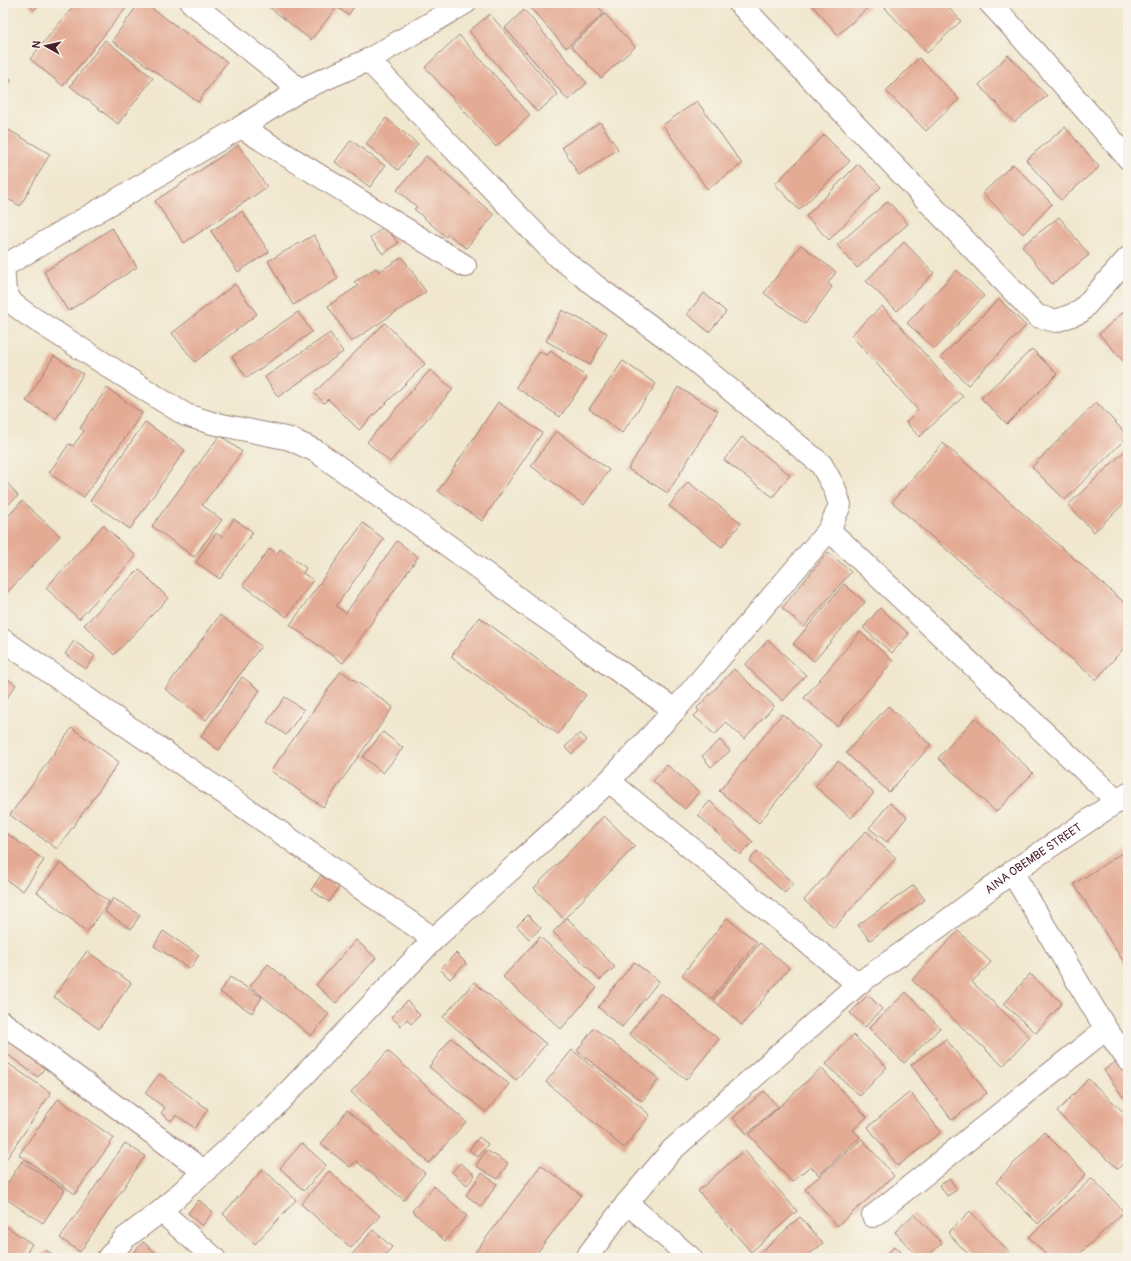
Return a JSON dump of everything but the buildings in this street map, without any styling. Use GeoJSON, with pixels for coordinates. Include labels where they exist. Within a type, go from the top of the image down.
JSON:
{"type":"FeatureCollection","features":[{"type":"Feature","properties":{"kind":"street"},"geometry":{"type":"LineString","coordinates":[[192,3],[300,90]]}},
{"type":"Feature","properties":{"kind":"street"},"geometry":{"type":"LineString","coordinates":[[465,3],[368,60],[300,90],[240,127],[3,265],[5,291],[12,303],[28,315],[186,415],[290,439],[316,451],[457,552],[527,605],[569,634],[588,650],[675,710]]}},
{"type":"Feature","properties":{"kind":"street"},"geometry":{"type":"LineString","coordinates":[[739,3],[1037,316],[1056,321],[1080,312],[1128,258]]}},
{"type":"Feature","properties":{"kind":"street"},"geometry":{"type":"LineString","coordinates":[[990,3],[1022,37],[1128,158]]}},
{"type":"Feature","properties":{"kind":"street"},"geometry":{"type":"LineString","coordinates":[[108,1258],[125,1238],[161,1211],[273,1108],[434,939],[609,781],[675,710],[829,530],[840,505],[834,487],[821,464],[672,342],[555,254],[368,60]]}},
{"type":"Feature","properties":{"kind":"street"},"geometry":{"type":"LineString","coordinates":[[240,127],[465,266]]}},
{"type":"Feature","properties":{"kind":"street"},"geometry":{"type":"LineString","coordinates":[[829,530],[1123,798]]}},
{"type":"Feature","properties":{"kind":"street"},"geometry":{"type":"LineString","coordinates":[[3,640],[434,939]]}},
{"type":"Feature","properties":{"kind":"street"},"geometry":{"type":"LineString","coordinates":[[609,781],[858,984]]}},
{"type":"Feature","properties":{"kind":"street","name":"AINA OBEMBE STREET"},"geometry":{"type":"LineString","coordinates":[[586,1258],[627,1203],[672,1150],[858,984],[940,926],[1012,872],[1123,798]]}},
{"type":"Feature","properties":{"kind":"street"},"geometry":{"type":"LineString","coordinates":[[1012,872],[1106,1029],[1128,1060]]}},
{"type":"Feature","properties":{"kind":"street"},"geometry":{"type":"LineString","coordinates":[[3,1023],[205,1172]]}},
{"type":"Feature","properties":{"kind":"street"},"geometry":{"type":"LineString","coordinates":[[873,1216],[1106,1029]]}},
{"type":"Feature","properties":{"kind":"street"},"geometry":{"type":"LineString","coordinates":[[627,1203],[691,1258]]}},
{"type":"Feature","properties":{"kind":"street"},"geometry":{"type":"LineString","coordinates":[[161,1211],[214,1258]]}}]}
